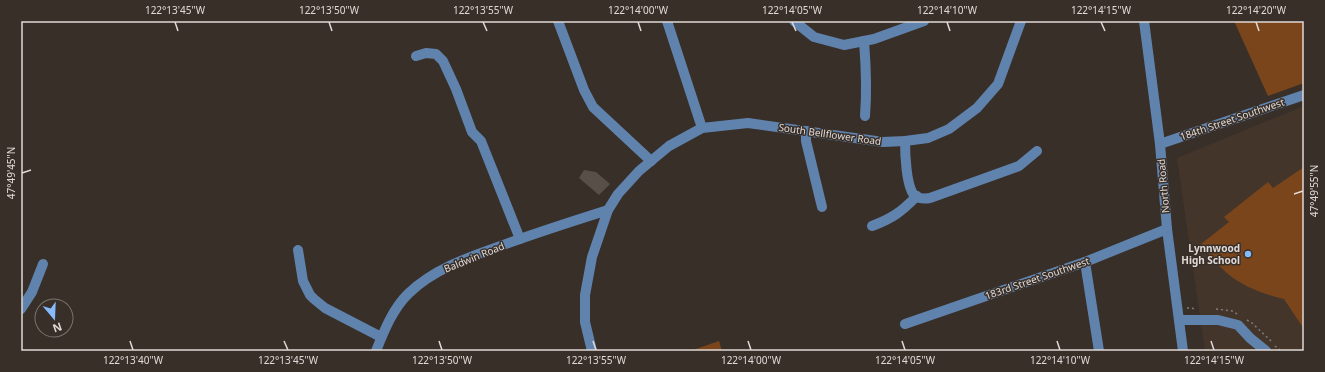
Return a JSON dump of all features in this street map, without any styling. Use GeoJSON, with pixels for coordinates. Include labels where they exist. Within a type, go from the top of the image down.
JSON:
{"type":"FeatureCollection","features":[{"type":"Feature","properties":{"kind":"street"},"geometry":{"type":"LineString","coordinates":[[558,21],[588,100],[596,110],[652,161]]}},
{"type":"Feature","properties":{"kind":"street"},"geometry":{"type":"LineString","coordinates":[[667,21],[702,128]]}},
{"type":"Feature","properties":{"kind":"street"},"geometry":{"type":"LineString","coordinates":[[794,21],[814,37],[844,45],[874,39],[924,21]]}},
{"type":"Feature","properties":{"kind":"street","name":"South Bellflower Road"},"geometry":{"type":"LineString","coordinates":[[592,351],[586,322],[585,295],[592,257],[608,210],[618,194],[639,171],[669,146],[702,128],[748,122],[883,142],[928,138],[949,129],[977,108],[998,84],[1021,21]]}},
{"type":"Feature","properties":{"kind":"street","name":"North Road"},"geometry":{"type":"LineString","coordinates":[[1144,21],[1160,144],[1167,229],[1183,351]]}},
{"type":"Feature","properties":{"kind":"street"},"geometry":{"type":"LineString","coordinates":[[864,41],[866,68],[865,116]]}},
{"type":"Feature","properties":{"kind":"street"},"geometry":{"type":"LineString","coordinates":[[416,56],[426,52],[436,54],[443,61],[456,89],[472,132],[481,141],[520,239]]}},
{"type":"Feature","properties":{"kind":"street","name":"184th Street Southwest"},"geometry":{"type":"LineString","coordinates":[[1160,144],[1304,95]]}},
{"type":"Feature","properties":{"kind":"street"},"geometry":{"type":"LineString","coordinates":[[806,131],[806,141],[822,207]]}},
{"type":"Feature","properties":{"kind":"street"},"geometry":{"type":"LineString","coordinates":[[905,141],[905,153],[910,186],[914,195],[922,199],[930,198],[1019,166],[1037,151]]}},
{"type":"Feature","properties":{"kind":"street"},"geometry":{"type":"LineString","coordinates":[[872,226],[894,217],[917,196]]}},
{"type":"Feature","properties":{"kind":"street","name":"Baldwin Road"},"geometry":{"type":"LineString","coordinates":[[376,351],[381,337],[391,318],[408,294],[422,281],[433,274],[460,261],[520,239],[608,210]]}},
{"type":"Feature","properties":{"kind":"street","name":"183rd Street Southwest"},"geometry":{"type":"LineString","coordinates":[[905,324],[1085,262],[1167,229]]}},
{"type":"Feature","properties":{"kind":"street"},"geometry":{"type":"LineString","coordinates":[[298,250],[303,281],[314,299],[325,308],[381,337]]}},
{"type":"Feature","properties":{"kind":"street"},"geometry":{"type":"LineString","coordinates":[[1085,262],[1099,351]]}},
{"type":"Feature","properties":{"kind":"street"},"geometry":{"type":"LineString","coordinates":[[21,309],[32,292],[43,264]]}},
{"type":"Feature","properties":{"kind":"street"},"geometry":{"type":"LineString","coordinates":[[1179,320],[1218,320],[1238,325],[1250,338],[1266,351]]}},
{"type":"Feature","properties":{"kind":"shaded area"},"geometry":{"type":"Polygon","coordinates":[[[1234,21],[1304,21],[1304,83],[1268,96],[1234,21]]]}},
{"type":"Feature","properties":{"kind":"shaded area","name":"Lynnwood High School"},"geometry":{"type":"Polygon","coordinates":[[[1304,106],[1304,351],[1205,351],[1177,158],[1304,106]]]}},
{"type":"Feature","properties":{"kind":"shaded area"},"geometry":{"type":"Polygon","coordinates":[[[1304,167],[1304,329],[1284,299],[1258,291],[1236,280],[1218,265],[1201,244],[1229,222],[1224,217],[1268,182],[1273,188],[1304,167]]]}},
{"type":"Feature","properties":{"kind":"shaded area"},"geometry":{"type":"Polygon","coordinates":[[[719,341],[722,351],[690,351],[719,341]]]}},
{"type":"Feature","properties":{"kind":"building"},"geometry":{"type":"Polygon","coordinates":[[[584,170],[596,172],[610,184],[599,195],[579,178],[584,170]]]}},
{"type":"Feature","properties":{"kind":"place","name":"Lynnwood High School"},"geometry":{"type":"Point","coordinates":[1248,254]}}]}
